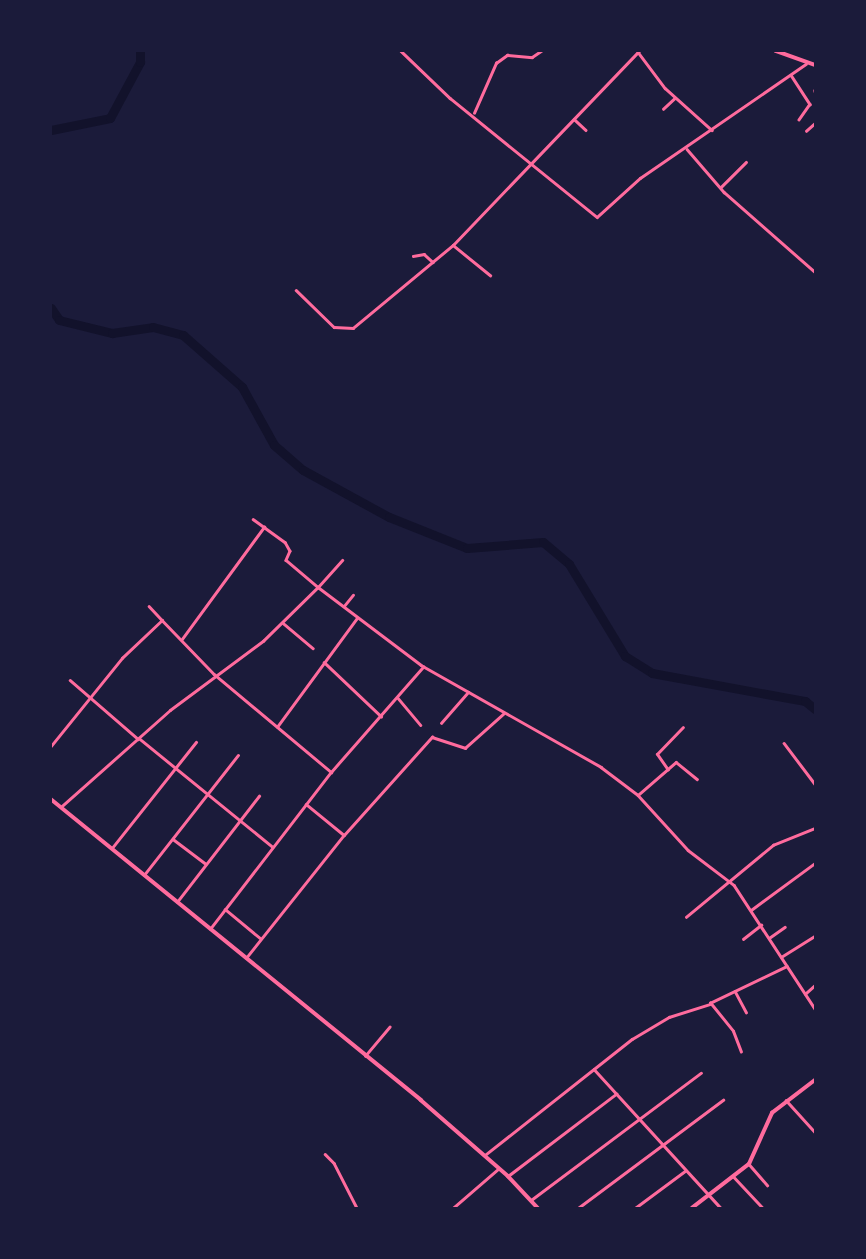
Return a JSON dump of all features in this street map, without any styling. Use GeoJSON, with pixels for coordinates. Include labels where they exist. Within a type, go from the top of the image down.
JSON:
{"type":"FeatureCollection","features":[{"type":"Feature","properties":{"kind":"street"},"geometry":{"type":"LineString","coordinates":[[401,51],[450,98],[474,113],[600,216],[640,178],[806,64]]}},
{"type":"Feature","properties":{"kind":"street"},"geometry":{"type":"LineString","coordinates":[[514,51],[516,55]]}},
{"type":"Feature","properties":{"kind":"street"},"geometry":{"type":"LineString","coordinates":[[474,113],[496,63],[516,55],[533,57],[541,51]]}},
{"type":"Feature","properties":{"kind":"street"},"geometry":{"type":"LineString","coordinates":[[296,290],[334,327],[353,328],[453,244],[639,51],[675,98],[712,130]]}},
{"type":"Feature","properties":{"kind":"street"},"geometry":{"type":"LineString","coordinates":[[776,51],[815,65]]}},
{"type":"Feature","properties":{"kind":"street"},"geometry":{"type":"LineString","coordinates":[[791,75],[810,104],[799,120]]}},
{"type":"Feature","properties":{"kind":"street"},"geometry":{"type":"LineString","coordinates":[[663,109],[675,98]]}},
{"type":"Feature","properties":{"kind":"street"},"geometry":{"type":"LineString","coordinates":[[574,119],[586,130]]}},
{"type":"Feature","properties":{"kind":"street"},"geometry":{"type":"LineString","coordinates":[[806,131],[815,123]]}},
{"type":"Feature","properties":{"kind":"street"},"geometry":{"type":"LineString","coordinates":[[687,148],[720,188],[815,272]]}},
{"type":"Feature","properties":{"kind":"street"},"geometry":{"type":"LineString","coordinates":[[720,188],[746,162]]}},
{"type":"Feature","properties":{"kind":"street"},"geometry":{"type":"LineString","coordinates":[[453,244],[490,275]]}},
{"type":"Feature","properties":{"kind":"street"},"geometry":{"type":"LineString","coordinates":[[413,256],[424,254],[433,262]]}},
{"type":"Feature","properties":{"kind":"street"},"geometry":{"type":"LineString","coordinates":[[253,519],[285,542],[290,551],[286,560],[357,618],[424,667],[601,767],[638,795],[688,850],[728,880],[751,909],[815,1009]]}},
{"type":"Feature","properties":{"kind":"street"},"geometry":{"type":"LineString","coordinates":[[182,639],[264,527]]}},
{"type":"Feature","properties":{"kind":"street"},"geometry":{"type":"LineString","coordinates":[[60,807],[214,674],[283,624],[342,560]]}},
{"type":"Feature","properties":{"kind":"street"},"geometry":{"type":"LineString","coordinates":[[344,606],[353,595]]}},
{"type":"Feature","properties":{"kind":"street"},"geometry":{"type":"LineString","coordinates":[[149,606],[214,674],[331,772]]}},
{"type":"Feature","properties":{"kind":"street"},"geometry":{"type":"LineString","coordinates":[[277,727],[357,618]]}},
{"type":"Feature","properties":{"kind":"street"},"geometry":{"type":"LineString","coordinates":[[51,746],[122,658],[162,620]]}},
{"type":"Feature","properties":{"kind":"street"},"geometry":{"type":"LineString","coordinates":[[283,624],[313,648]]}},
{"type":"Feature","properties":{"kind":"street"},"geometry":{"type":"LineString","coordinates":[[324,662],[381,716]]}},
{"type":"Feature","properties":{"kind":"street"},"geometry":{"type":"LineString","coordinates":[[209,929],[331,772],[424,667]]}},
{"type":"Feature","properties":{"kind":"street"},"geometry":{"type":"LineString","coordinates":[[70,681],[273,847]]}},
{"type":"Feature","properties":{"kind":"street"},"geometry":{"type":"LineString","coordinates":[[441,723],[468,692]]}},
{"type":"Feature","properties":{"kind":"street"},"geometry":{"type":"LineString","coordinates":[[398,698],[421,725]]}},
{"type":"Feature","properties":{"kind":"street"},"geometry":{"type":"LineString","coordinates":[[246,958],[344,835],[432,737],[465,748],[504,713]]}},
{"type":"Feature","properties":{"kind":"street"},"geometry":{"type":"LineString","coordinates":[[668,770],[657,754],[683,727]]}},
{"type":"Feature","properties":{"kind":"street"},"geometry":{"type":"LineString","coordinates":[[112,848],[196,741]]}},
{"type":"Feature","properties":{"kind":"street"},"geometry":{"type":"LineString","coordinates":[[784,743],[815,784]]}},
{"type":"Feature","properties":{"kind":"street"},"geometry":{"type":"LineString","coordinates":[[144,875],[237,755]]}},
{"type":"Feature","properties":{"kind":"street"},"geometry":{"type":"LineString","coordinates":[[638,795],[676,762],[697,779]]}},
{"type":"Feature","properties":{"kind":"street"},"geometry":{"type":"LineString","coordinates":[[177,902],[259,796]]}},
{"type":"Feature","properties":{"kind":"street"},"geometry":{"type":"LineString","coordinates":[[51,799],[485,1155],[508,1175],[538,1208]]}},
{"type":"Feature","properties":{"kind":"street"},"geometry":{"type":"LineString","coordinates":[[306,804],[344,835]]}},
{"type":"Feature","properties":{"kind":"street"},"geometry":{"type":"LineString","coordinates":[[686,917],[773,845],[815,828]]}},
{"type":"Feature","properties":{"kind":"street"},"geometry":{"type":"LineString","coordinates":[[173,839],[206,864]]}},
{"type":"Feature","properties":{"kind":"street"},"geometry":{"type":"LineString","coordinates":[[751,909],[815,863]]}},
{"type":"Feature","properties":{"kind":"street"},"geometry":{"type":"LineString","coordinates":[[225,909],[261,939]]}},
{"type":"Feature","properties":{"kind":"street"},"geometry":{"type":"LineString","coordinates":[[743,939],[761,925]]}},
{"type":"Feature","properties":{"kind":"street"},"geometry":{"type":"LineString","coordinates":[[769,938],[785,927]]}},
{"type":"Feature","properties":{"kind":"street"},"geometry":{"type":"LineString","coordinates":[[781,957],[815,936]]}},
{"type":"Feature","properties":{"kind":"street"},"geometry":{"type":"LineString","coordinates":[[485,1155],[594,1069],[669,1017],[710,1004],[787,966]]}},
{"type":"Feature","properties":{"kind":"street"},"geometry":{"type":"LineString","coordinates":[[805,994],[815,985]]}},
{"type":"Feature","properties":{"kind":"street"},"geometry":{"type":"LineString","coordinates":[[735,991],[746,1012]]}},
{"type":"Feature","properties":{"kind":"street"},"geometry":{"type":"LineString","coordinates":[[710,1004],[733,1031],[741,1052]]}},
{"type":"Feature","properties":{"kind":"street"},"geometry":{"type":"LineString","coordinates":[[365,1056],[389,1027]]}},
{"type":"Feature","properties":{"kind":"street"},"geometry":{"type":"LineString","coordinates":[[594,1069],[721,1208]]}},
{"type":"Feature","properties":{"kind":"street"},"geometry":{"type":"LineString","coordinates":[[531,1200],[701,1073]]}},
{"type":"Feature","properties":{"kind":"street"},"geometry":{"type":"LineString","coordinates":[[692,1208],[749,1164],[767,1120],[786,1100],[815,1080]]}},
{"type":"Feature","properties":{"kind":"street"},"geometry":{"type":"LineString","coordinates":[[508,1175],[616,1094]]}},
{"type":"Feature","properties":{"kind":"street"},"geometry":{"type":"LineString","coordinates":[[578,1208],[723,1100]]}},
{"type":"Feature","properties":{"kind":"street"},"geometry":{"type":"LineString","coordinates":[[786,1100],[815,1132]]}},
{"type":"Feature","properties":{"kind":"street"},"geometry":{"type":"LineString","coordinates":[[324,1154],[334,1163],[358,1208]]}},
{"type":"Feature","properties":{"kind":"street"},"geometry":{"type":"LineString","coordinates":[[749,1164],[767,1185]]}},
{"type":"Feature","properties":{"kind":"street"},"geometry":{"type":"LineString","coordinates":[[453,1208],[500,1168]]}},
{"type":"Feature","properties":{"kind":"street"},"geometry":{"type":"LineString","coordinates":[[635,1208],[685,1171]]}},
{"type":"Feature","properties":{"kind":"street"},"geometry":{"type":"LineString","coordinates":[[734,1177],[763,1208]]}},
{"type":"Feature","properties":{"kind":"waterway"},"geometry":{"type":"LineString","coordinates":[[51,130],[110,118],[140,62],[140,51]]}},
{"type":"Feature","properties":{"kind":"waterway"},"geometry":{"type":"LineString","coordinates":[[51,308],[59,320],[112,333],[153,327],[183,335],[242,387],[274,445],[303,470],[389,517],[467,548],[543,542],[569,564],[625,656],[652,673],[805,701],[815,709]]}}]}
